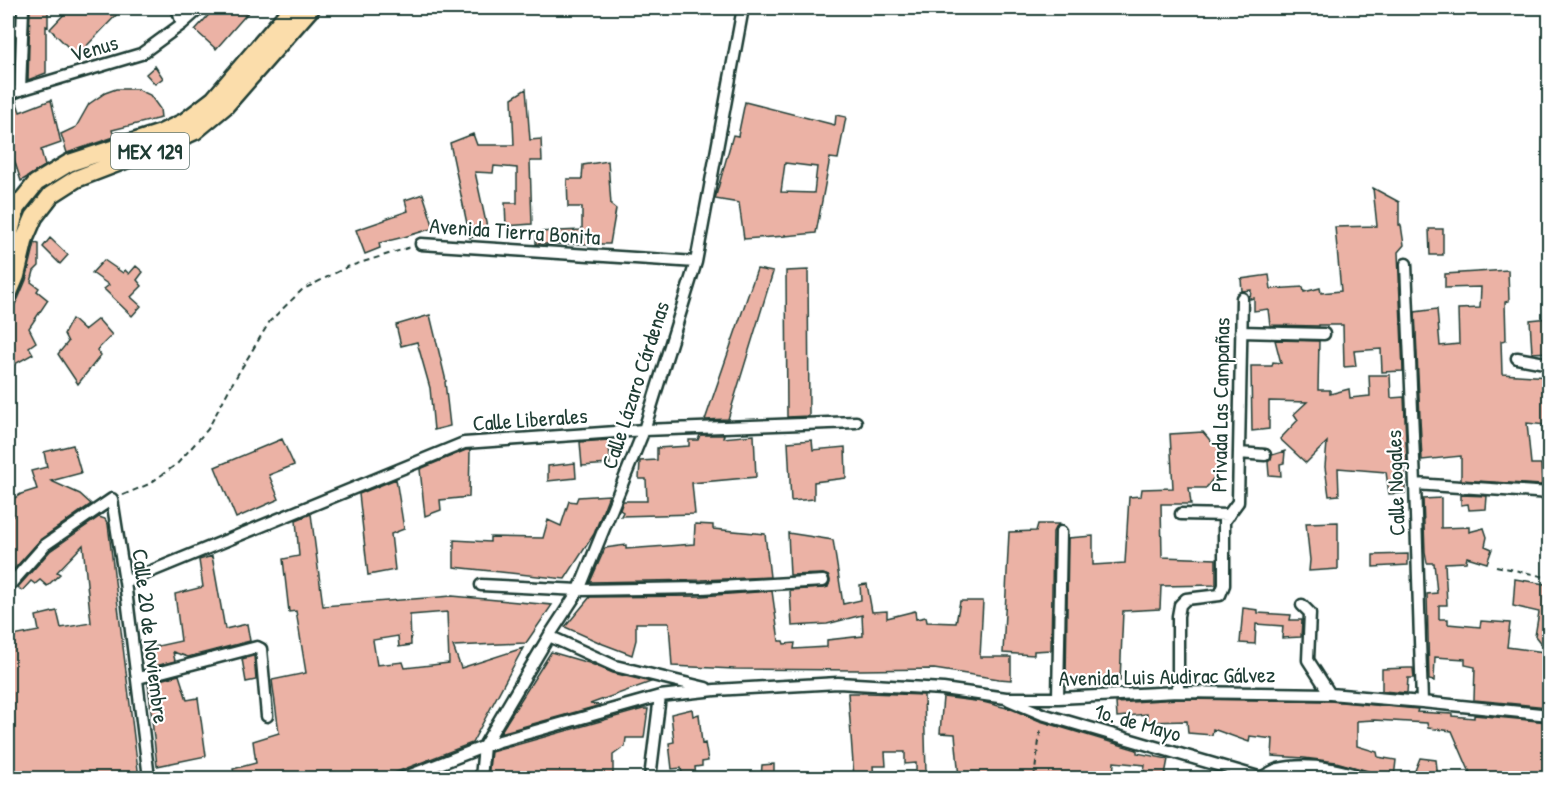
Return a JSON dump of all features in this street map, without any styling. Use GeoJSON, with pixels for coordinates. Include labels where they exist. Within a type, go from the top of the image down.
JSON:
{"type":"FeatureCollection","features":[{"type":"Feature","properties":{"kind":"main road","name":"MEX 129"},"geometry":{"type":"LineString","coordinates":[[8,250],[16,208],[36,183],[69,163],[161,133],[184,122],[214,99],[292,8]]}},
{"type":"Feature","properties":{"kind":"main road","name":"MEX 129"},"geometry":{"type":"LineString","coordinates":[[8,295],[16,276],[25,238],[34,217],[51,195],[76,179],[195,131],[225,106],[311,8]]}},
{"type":"Feature","properties":{"kind":"street"},"geometry":{"type":"LineString","coordinates":[[20,90],[24,8]]}},
{"type":"Feature","properties":{"kind":"street"},"geometry":{"type":"LineString","coordinates":[[177,8],[182,24]]}},
{"type":"Feature","properties":{"kind":"street","name":"Venus"},"geometry":{"type":"LineString","coordinates":[[8,95],[141,54],[200,8]]}},
{"type":"Feature","properties":{"kind":"street","name":"Calle Lázaro Cárdenas"},"geometry":{"type":"LineString","coordinates":[[484,746],[579,590],[644,430],[696,262],[743,8]]}},
{"type":"Feature","properties":{"kind":"street"},"geometry":{"type":"LineString","coordinates":[[8,29],[22,31]]}},
{"type":"Feature","properties":{"kind":"street","name":"Avenida Tierra Bonita"},"geometry":{"type":"LineString","coordinates":[[421,244],[696,262]]}},
{"type":"Feature","properties":{"kind":"street","name":"Calle Nogales"},"geometry":{"type":"LineString","coordinates":[[1406,264],[1422,702]]}},
{"type":"Feature","properties":{"kind":"street","name":"Privada Las Campañas"},"geometry":{"type":"LineString","coordinates":[[1178,692],[1180,605],[1186,599],[1220,595],[1224,585],[1224,521],[1238,502],[1242,298]]}},
{"type":"Feature","properties":{"kind":"street"},"geometry":{"type":"LineString","coordinates":[[1241,332],[1324,334]]}},
{"type":"Feature","properties":{"kind":"street"},"geometry":{"type":"LineString","coordinates":[[1517,358],[1550,364]]}},
{"type":"Feature","properties":{"kind":"street","name":"Calle Liberales"},"geometry":{"type":"LineString","coordinates":[[126,582],[464,443],[644,430],[856,422]]}},
{"type":"Feature","properties":{"kind":"street"},"geometry":{"type":"LineString","coordinates":[[1239,453],[1265,455]]}},
{"type":"Feature","properties":{"kind":"street"},"geometry":{"type":"LineString","coordinates":[[1415,484],[1550,493]]}},
{"type":"Feature","properties":{"kind":"street"},"geometry":{"type":"LineString","coordinates":[[8,587],[45,545],[112,499]]}},
{"type":"Feature","properties":{"kind":"street","name":"Calle 20 de Noviembre"},"geometry":{"type":"LineString","coordinates":[[112,499],[126,582],[149,778]]}},
{"type":"Feature","properties":{"kind":"street"},"geometry":{"type":"LineString","coordinates":[[1180,514],[1229,515]]}},
{"type":"Feature","properties":{"kind":"street"},"geometry":{"type":"LineString","coordinates":[[1058,698],[1060,532]]}},
{"type":"Feature","properties":{"kind":"street"},"geometry":{"type":"LineString","coordinates":[[481,585],[579,590],[702,588],[823,581]]}},
{"type":"Feature","properties":{"kind":"street"},"geometry":{"type":"LineString","coordinates":[[1302,605],[1310,613],[1308,660],[1330,694]]}},
{"type":"Feature","properties":{"kind":"street"},"geometry":{"type":"LineString","coordinates":[[549,636],[615,666],[715,690]]}},
{"type":"Feature","properties":{"kind":"street"},"geometry":{"type":"LineString","coordinates":[[138,678],[257,647],[261,649],[267,716]]}},
{"type":"Feature","properties":{"kind":"street"},"geometry":{"type":"LineString","coordinates":[[402,778],[484,746],[660,696],[715,690],[838,683],[943,689],[1006,698]]}},
{"type":"Feature","properties":{"kind":"street","name":"Avenida Luis Audirac Gálvez"},"geometry":{"type":"LineString","coordinates":[[1006,698],[1058,698],[1178,692],[1330,694],[1550,715]]}},
{"type":"Feature","properties":{"kind":"street"},"geometry":{"type":"LineString","coordinates":[[650,778],[660,696]]}},
{"type":"Feature","properties":{"kind":"street","name":"1o. de Mayo"},"geometry":{"type":"LineString","coordinates":[[1006,698],[1042,714],[1261,778]]}},
{"type":"Feature","properties":{"kind":"street"},"geometry":{"type":"LineString","coordinates":[[481,778],[484,746]]}},
{"type":"Feature","properties":{"kind":"street"},"geometry":{"type":"LineString","coordinates":[[1261,778],[1276,770],[1307,765],[1349,772],[1366,778]]}},
{"type":"Feature","properties":{"kind":"path","name":"Avenida Tierra Bonita"},"geometry":{"type":"LineString","coordinates":[[112,499],[149,484],[177,464],[208,429],[270,321],[302,290],[347,267],[421,244]]}},
{"type":"Feature","properties":{"kind":"path"},"geometry":{"type":"LineString","coordinates":[[1496,566],[1550,578]]}},
{"type":"Feature","properties":{"kind":"path"},"geometry":{"type":"LineString","coordinates":[[1034,778],[1042,714]]}},
{"type":"Feature","properties":{"kind":"building"},"geometry":{"type":"Polygon","coordinates":[[[30,8],[48,8],[48,27],[46,26],[46,73],[28,80],[30,8]]]}},
{"type":"Feature","properties":{"kind":"building"},"geometry":{"type":"Polygon","coordinates":[[[70,8],[123,8],[77,56],[50,29],[70,8]]]}},
{"type":"Feature","properties":{"kind":"building"},"geometry":{"type":"Polygon","coordinates":[[[215,8],[252,8],[216,49],[195,30],[215,8]]]}},
{"type":"Feature","properties":{"kind":"building"},"geometry":{"type":"Polygon","coordinates":[[[8,37],[14,38],[13,85],[8,87],[8,37]]]}},
{"type":"Feature","properties":{"kind":"building"},"geometry":{"type":"Polygon","coordinates":[[[155,66],[163,78],[155,84],[146,74],[155,66]]]}},
{"type":"Feature","properties":{"kind":"building"},"geometry":{"type":"Polygon","coordinates":[[[116,89],[137,89],[150,95],[160,109],[161,118],[112,130],[114,137],[67,153],[61,134],[76,127],[89,104],[105,93],[116,89]]]}},
{"type":"Feature","properties":{"kind":"building"},"geometry":{"type":"Polygon","coordinates":[[[526,89],[530,140],[541,139],[542,161],[530,161],[532,224],[506,226],[505,203],[517,203],[517,168],[494,166],[493,173],[475,172],[488,232],[470,238],[450,143],[473,134],[477,145],[514,145],[512,98],[526,89]]]}},
{"type":"Feature","properties":{"kind":"building"},"geometry":{"type":"Polygon","coordinates":[[[16,100],[20,112],[51,100],[61,143],[41,150],[45,166],[21,181],[8,141],[8,102],[16,100]]]}},
{"type":"Feature","properties":{"kind":"building"},"geometry":{"type":"Polygon","coordinates":[[[745,102],[835,125],[836,115],[846,117],[838,159],[830,158],[816,233],[744,239],[739,203],[715,199],[733,135],[738,136],[745,102]],[[785,163],[781,192],[814,193],[817,167],[785,163]]]}},
{"type":"Feature","properties":{"kind":"building"},"geometry":{"type":"Polygon","coordinates":[[[608,161],[611,205],[616,209],[610,244],[536,244],[536,232],[582,230],[582,207],[568,207],[567,179],[582,179],[583,165],[608,161]]]}},
{"type":"Feature","properties":{"kind":"building"},"geometry":{"type":"Polygon","coordinates":[[[1373,188],[1399,202],[1399,225],[1401,225],[1404,245],[1398,252],[1403,371],[1382,372],[1381,349],[1354,351],[1356,366],[1344,367],[1343,325],[1270,325],[1268,309],[1254,311],[1254,298],[1250,299],[1251,290],[1242,291],[1241,279],[1269,275],[1271,289],[1303,287],[1304,292],[1320,288],[1321,293],[1341,291],[1335,227],[1377,226],[1373,188]]]}},
{"type":"Feature","properties":{"kind":"building"},"geometry":{"type":"Polygon","coordinates":[[[423,194],[434,228],[379,243],[380,248],[365,254],[356,230],[408,211],[405,200],[423,194]]]}},
{"type":"Feature","properties":{"kind":"building"},"geometry":{"type":"Polygon","coordinates":[[[1429,229],[1443,229],[1443,255],[1430,255],[1429,229]]]}},
{"type":"Feature","properties":{"kind":"building"},"geometry":{"type":"Polygon","coordinates":[[[50,238],[68,255],[60,264],[43,247],[50,238]]]}},
{"type":"Feature","properties":{"kind":"building"},"geometry":{"type":"Polygon","coordinates":[[[35,243],[39,244],[39,266],[34,271],[31,282],[39,288],[37,291],[48,300],[29,328],[36,342],[29,347],[33,354],[8,368],[8,316],[26,280],[35,243]]]}},
{"type":"Feature","properties":{"kind":"building"},"geometry":{"type":"Polygon","coordinates":[[[104,260],[123,273],[125,270],[129,274],[136,266],[143,272],[137,280],[142,286],[131,297],[141,306],[132,316],[104,289],[109,285],[92,273],[104,260]]]}},
{"type":"Feature","properties":{"kind":"building"},"geometry":{"type":"Polygon","coordinates":[[[757,269],[773,272],[728,419],[705,420],[757,269]]]}},
{"type":"Feature","properties":{"kind":"building"},"geometry":{"type":"Polygon","coordinates":[[[808,270],[809,416],[787,417],[786,271],[808,270]]]}},
{"type":"Feature","properties":{"kind":"building"},"geometry":{"type":"Polygon","coordinates":[[[1508,270],[1509,301],[1505,302],[1506,340],[1501,341],[1502,374],[1550,377],[1550,402],[1548,402],[1546,425],[1527,423],[1531,464],[1541,464],[1542,485],[1461,480],[1461,456],[1422,460],[1415,312],[1437,309],[1440,346],[1459,344],[1458,309],[1480,308],[1481,287],[1445,288],[1445,274],[1508,270]]]}},
{"type":"Feature","properties":{"kind":"building"},"geometry":{"type":"Polygon","coordinates":[[[430,315],[446,381],[450,426],[434,430],[430,388],[417,342],[401,346],[396,325],[430,315]]]}},
{"type":"Feature","properties":{"kind":"building"},"geometry":{"type":"Polygon","coordinates":[[[1549,318],[1550,352],[1532,353],[1530,320],[1549,318]]]}},
{"type":"Feature","properties":{"kind":"building"},"geometry":{"type":"Polygon","coordinates":[[[72,319],[84,330],[98,319],[112,335],[97,350],[101,355],[78,384],[58,354],[68,342],[64,334],[72,319]]]}},
{"type":"Feature","properties":{"kind":"building"},"geometry":{"type":"Polygon","coordinates":[[[1275,340],[1319,341],[1318,390],[1330,390],[1330,394],[1349,389],[1350,398],[1370,396],[1369,375],[1390,375],[1391,398],[1404,397],[1407,462],[1405,463],[1405,493],[1389,494],[1386,472],[1338,468],[1339,495],[1329,496],[1325,467],[1327,442],[1306,463],[1280,439],[1298,420],[1294,414],[1307,402],[1269,401],[1269,429],[1252,431],[1251,366],[1272,366],[1273,362],[1281,363],[1275,340]]]}},
{"type":"Feature","properties":{"kind":"building"},"geometry":{"type":"Polygon","coordinates":[[[1203,432],[1214,445],[1223,445],[1224,464],[1206,488],[1189,488],[1191,504],[1161,504],[1162,557],[1216,559],[1216,585],[1161,586],[1160,609],[1123,611],[1120,681],[1066,680],[1068,538],[1093,536],[1093,565],[1125,563],[1129,497],[1141,496],[1142,489],[1173,488],[1170,434],[1203,432]]]}},
{"type":"Feature","properties":{"kind":"building"},"geometry":{"type":"Polygon","coordinates":[[[700,435],[724,435],[723,438],[754,435],[756,477],[692,483],[695,514],[621,516],[623,501],[647,501],[646,479],[639,479],[640,461],[657,460],[657,448],[689,446],[689,440],[698,440],[700,435]]]}},
{"type":"Feature","properties":{"kind":"building"},"geometry":{"type":"Polygon","coordinates":[[[282,439],[294,465],[269,475],[279,499],[236,518],[215,467],[282,439]]]}},
{"type":"Feature","properties":{"kind":"building"},"geometry":{"type":"Polygon","coordinates":[[[609,440],[610,464],[582,466],[580,442],[609,440]]]}},
{"type":"Feature","properties":{"kind":"building"},"geometry":{"type":"Polygon","coordinates":[[[812,440],[813,450],[845,447],[846,478],[814,482],[814,499],[791,501],[788,442],[812,440]]]}},
{"type":"Feature","properties":{"kind":"building"},"geometry":{"type":"Polygon","coordinates":[[[73,445],[81,473],[51,481],[80,494],[91,504],[41,539],[8,576],[8,521],[13,516],[8,509],[8,502],[21,494],[37,489],[31,471],[47,467],[44,452],[73,445]]]}},
{"type":"Feature","properties":{"kind":"building"},"geometry":{"type":"Polygon","coordinates":[[[470,450],[469,497],[440,500],[441,510],[425,516],[420,469],[470,450]]]}},
{"type":"Feature","properties":{"kind":"building"},"geometry":{"type":"Polygon","coordinates":[[[1285,451],[1284,463],[1280,464],[1281,476],[1269,475],[1268,462],[1272,455],[1285,451]]]}},
{"type":"Feature","properties":{"kind":"building"},"geometry":{"type":"Polygon","coordinates":[[[575,463],[576,478],[548,481],[548,466],[575,463]]]}},
{"type":"Feature","properties":{"kind":"building"},"geometry":{"type":"Polygon","coordinates":[[[396,479],[404,529],[391,534],[395,570],[368,575],[359,494],[396,479]]]}},
{"type":"Feature","properties":{"kind":"building"},"geometry":{"type":"Polygon","coordinates":[[[609,495],[594,534],[565,579],[454,567],[454,540],[490,542],[490,537],[543,538],[548,520],[561,526],[569,501],[576,502],[578,497],[609,495]]]}},
{"type":"Feature","properties":{"kind":"building"},"geometry":{"type":"Polygon","coordinates":[[[1461,495],[1487,496],[1486,509],[1469,510],[1468,504],[1461,505],[1461,495]]]}},
{"type":"Feature","properties":{"kind":"building"},"geometry":{"type":"Polygon","coordinates":[[[1441,498],[1441,528],[1469,527],[1469,532],[1484,528],[1487,537],[1485,546],[1492,549],[1487,563],[1467,557],[1466,562],[1445,563],[1447,605],[1439,605],[1439,619],[1448,619],[1448,624],[1480,627],[1481,621],[1510,623],[1507,647],[1544,652],[1543,658],[1550,659],[1548,707],[1474,700],[1475,667],[1465,665],[1465,659],[1435,657],[1434,681],[1429,680],[1427,594],[1437,593],[1434,563],[1427,563],[1425,552],[1423,499],[1441,498]]]}},
{"type":"Feature","properties":{"kind":"building"},"geometry":{"type":"Polygon","coordinates":[[[311,514],[323,606],[452,596],[552,605],[526,643],[453,646],[461,668],[523,648],[472,743],[381,778],[235,778],[233,769],[256,763],[253,741],[279,733],[272,680],[306,673],[296,611],[289,612],[283,559],[299,556],[296,520],[311,514]],[[447,612],[410,615],[411,645],[399,647],[398,636],[373,640],[377,665],[403,662],[405,668],[449,663],[447,612]]]}},
{"type":"Feature","properties":{"kind":"building"},"geometry":{"type":"Polygon","coordinates":[[[99,517],[105,519],[108,524],[139,778],[8,778],[8,637],[39,631],[36,616],[57,611],[61,628],[91,623],[83,545],[57,572],[60,574],[47,586],[40,580],[35,584],[31,581],[22,591],[18,587],[50,551],[99,517]]]}},
{"type":"Feature","properties":{"kind":"building"},"geometry":{"type":"Polygon","coordinates":[[[1338,522],[1338,569],[1309,571],[1306,523],[1338,522]]]}},
{"type":"Feature","properties":{"kind":"building"},"geometry":{"type":"Polygon","coordinates":[[[695,524],[713,525],[713,529],[765,534],[770,577],[590,582],[605,548],[626,545],[626,549],[694,544],[695,524]]]}},
{"type":"Feature","properties":{"kind":"building"},"geometry":{"type":"Polygon","coordinates":[[[1038,524],[1059,524],[1053,532],[1051,650],[1034,651],[1034,655],[1003,653],[1009,532],[1036,531],[1038,524]]]}},
{"type":"Feature","properties":{"kind":"building"},"geometry":{"type":"Polygon","coordinates":[[[788,533],[833,540],[843,604],[861,600],[860,585],[867,584],[872,612],[887,611],[887,618],[915,611],[916,619],[926,617],[927,622],[956,623],[960,601],[983,601],[980,657],[1011,657],[1011,680],[934,669],[734,669],[672,666],[669,623],[636,623],[636,640],[632,655],[565,627],[590,597],[702,596],[772,591],[779,641],[783,641],[784,644],[795,643],[794,649],[827,647],[827,640],[863,636],[862,615],[827,624],[792,626],[790,590],[824,588],[828,587],[830,581],[829,576],[823,574],[790,575],[788,533]]]}},
{"type":"Feature","properties":{"kind":"building"},"geometry":{"type":"Polygon","coordinates":[[[1408,554],[1408,565],[1373,567],[1373,555],[1408,554]]]}},
{"type":"Feature","properties":{"kind":"building"},"geometry":{"type":"Polygon","coordinates":[[[212,556],[225,629],[247,624],[250,641],[188,657],[173,652],[175,661],[148,668],[144,649],[181,641],[175,594],[203,587],[199,560],[212,556]]]}},
{"type":"Feature","properties":{"kind":"building"},"geometry":{"type":"Polygon","coordinates":[[[1515,579],[1550,585],[1550,628],[1545,649],[1535,636],[1539,612],[1513,606],[1515,579]]]}},
{"type":"Feature","properties":{"kind":"building"},"geometry":{"type":"Polygon","coordinates":[[[1243,608],[1258,610],[1258,613],[1291,615],[1290,620],[1302,620],[1301,637],[1282,638],[1283,626],[1256,624],[1255,644],[1240,643],[1243,608]]]}},
{"type":"Feature","properties":{"kind":"building"},"geometry":{"type":"Polygon","coordinates":[[[551,652],[613,673],[651,682],[590,704],[601,705],[500,733],[551,652]]]}},
{"type":"Feature","properties":{"kind":"building"},"geometry":{"type":"Polygon","coordinates":[[[254,656],[256,680],[246,682],[242,659],[254,656]]]}},
{"type":"Feature","properties":{"kind":"building"},"geometry":{"type":"Polygon","coordinates":[[[1413,668],[1414,678],[1408,678],[1407,693],[1382,691],[1382,669],[1413,668]]]}},
{"type":"Feature","properties":{"kind":"building"},"geometry":{"type":"Polygon","coordinates":[[[179,675],[187,700],[198,698],[206,756],[157,766],[148,683],[179,675]]]}},
{"type":"Feature","properties":{"kind":"building"},"geometry":{"type":"Polygon","coordinates":[[[848,693],[924,695],[926,775],[916,775],[916,763],[905,764],[905,752],[885,752],[886,766],[873,766],[874,778],[854,778],[848,693]]]}},
{"type":"Feature","properties":{"kind":"building"},"geometry":{"type":"Polygon","coordinates":[[[943,697],[983,702],[1011,709],[1040,721],[1137,750],[1137,753],[1168,759],[1165,775],[1144,773],[1145,765],[1114,762],[1113,778],[959,778],[955,734],[940,733],[943,697]]]}},
{"type":"Feature","properties":{"kind":"building"},"geometry":{"type":"Polygon","coordinates":[[[1178,699],[1330,701],[1418,709],[1417,712],[1452,714],[1452,716],[1474,718],[1474,715],[1548,722],[1547,778],[1484,778],[1483,774],[1471,775],[1452,731],[1428,728],[1427,723],[1357,721],[1357,746],[1377,752],[1378,757],[1396,760],[1394,778],[1373,778],[1372,773],[1368,771],[1336,762],[1272,756],[1273,739],[1250,736],[1249,742],[1213,729],[1212,735],[1188,733],[1187,721],[1148,722],[1147,714],[1117,717],[1116,703],[1178,699]]]}},
{"type":"Feature","properties":{"kind":"building"},"geometry":{"type":"Polygon","coordinates":[[[648,709],[644,738],[626,738],[625,746],[613,755],[613,778],[488,778],[491,752],[648,709]]]}},
{"type":"Feature","properties":{"kind":"building"},"geometry":{"type":"Polygon","coordinates":[[[692,709],[693,716],[699,714],[702,744],[705,743],[708,761],[702,762],[702,766],[695,767],[696,777],[683,778],[681,768],[672,769],[669,743],[674,742],[671,714],[692,709]]]}},
{"type":"Feature","properties":{"kind":"building"},"geometry":{"type":"Polygon","coordinates":[[[1420,758],[1436,760],[1438,778],[1412,778],[1420,758]]]}},
{"type":"Feature","properties":{"kind":"building"},"geometry":{"type":"Polygon","coordinates":[[[774,764],[774,778],[761,778],[762,765],[774,764]]]}}]}
